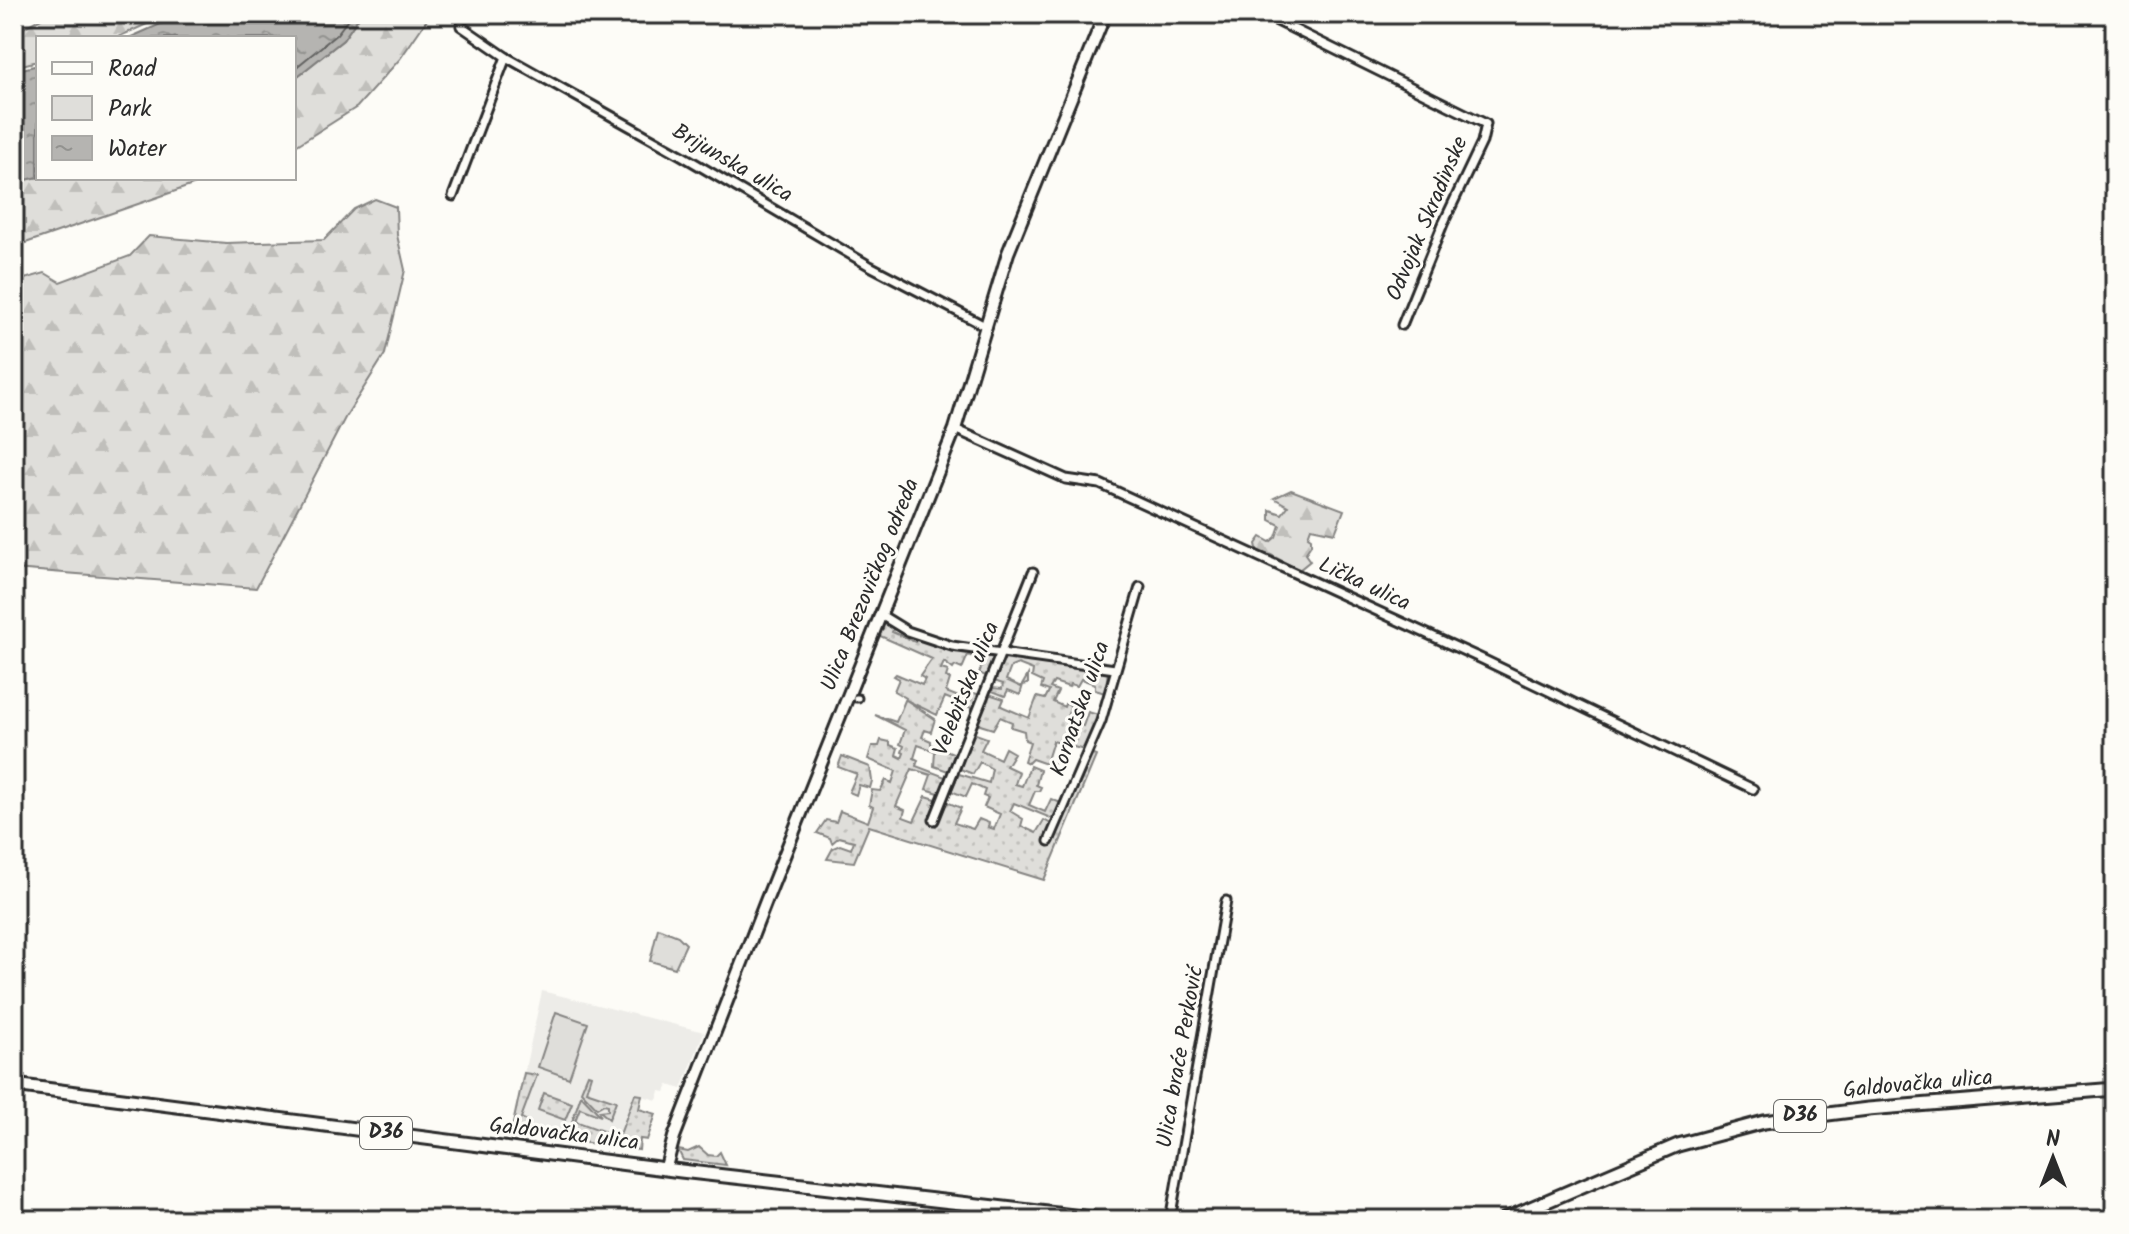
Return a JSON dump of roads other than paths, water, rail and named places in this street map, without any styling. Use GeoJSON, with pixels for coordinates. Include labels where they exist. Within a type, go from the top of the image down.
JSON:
{"type":"FeatureCollection","features":[{"type":"Feature","properties":{"kind":"main road","name":"Ulica Brezovičkog odreda"},"geometry":{"type":"LineString","coordinates":[[666,1167],[679,1125],[766,901],[955,429],[1008,253],[1105,14]]}},
{"type":"Feature","properties":{"kind":"main road","name":"Galdovačka ulica"},"geometry":{"type":"LineString","coordinates":[[14,1085],[1109,1220]]}},
{"type":"Feature","properties":{"kind":"main road","name":"Galdovačka ulica"},"geometry":{"type":"LineString","coordinates":[[1503,1220],[1678,1145],[1764,1122],[1868,1109],[2115,1089]]}},
{"type":"Feature","properties":{"kind":"street","name":"Odvojak Skradinske"},"geometry":{"type":"LineString","coordinates":[[1263,14],[1481,121],[1487,128],[1402,325]]}},
{"type":"Feature","properties":{"kind":"street","name":"Brijunska ulica"},"geometry":{"type":"LineString","coordinates":[[461,26],[506,57],[870,266],[987,327]]}},
{"type":"Feature","properties":{"kind":"street"},"geometry":{"type":"LineString","coordinates":[[453,196],[506,57]]}},
{"type":"Feature","properties":{"kind":"street","name":"Lička ulica"},"geometry":{"type":"LineString","coordinates":[[955,429],[1066,479],[1100,484],[1482,659],[1753,789]]}},
{"type":"Feature","properties":{"kind":"street","name":"Velebitska ulica"},"geometry":{"type":"LineString","coordinates":[[934,820],[1033,572]]}},
{"type":"Feature","properties":{"kind":"street","name":"Kornatska ulica"},"geometry":{"type":"LineString","coordinates":[[1049,841],[1101,721],[1140,587]]}},
{"type":"Feature","properties":{"kind":"street"},"geometry":{"type":"LineString","coordinates":[[881,615],[907,631],[978,651],[1002,651],[1115,669]]}},
{"type":"Feature","properties":{"kind":"street","name":"Ulica braće Perković"},"geometry":{"type":"LineString","coordinates":[[1170,1220],[1226,901]]}},
{"type":"Feature","properties":{"kind":"water"},"geometry":{"type":"Polygon","coordinates":[[[183,14],[361,14],[343,40],[296,77],[296,36],[134,36],[183,14]]]}},
{"type":"Feature","properties":{"kind":"water"},"geometry":{"type":"Polygon","coordinates":[[[36,66],[36,178],[14,183],[14,71],[36,66]]]}}]}
